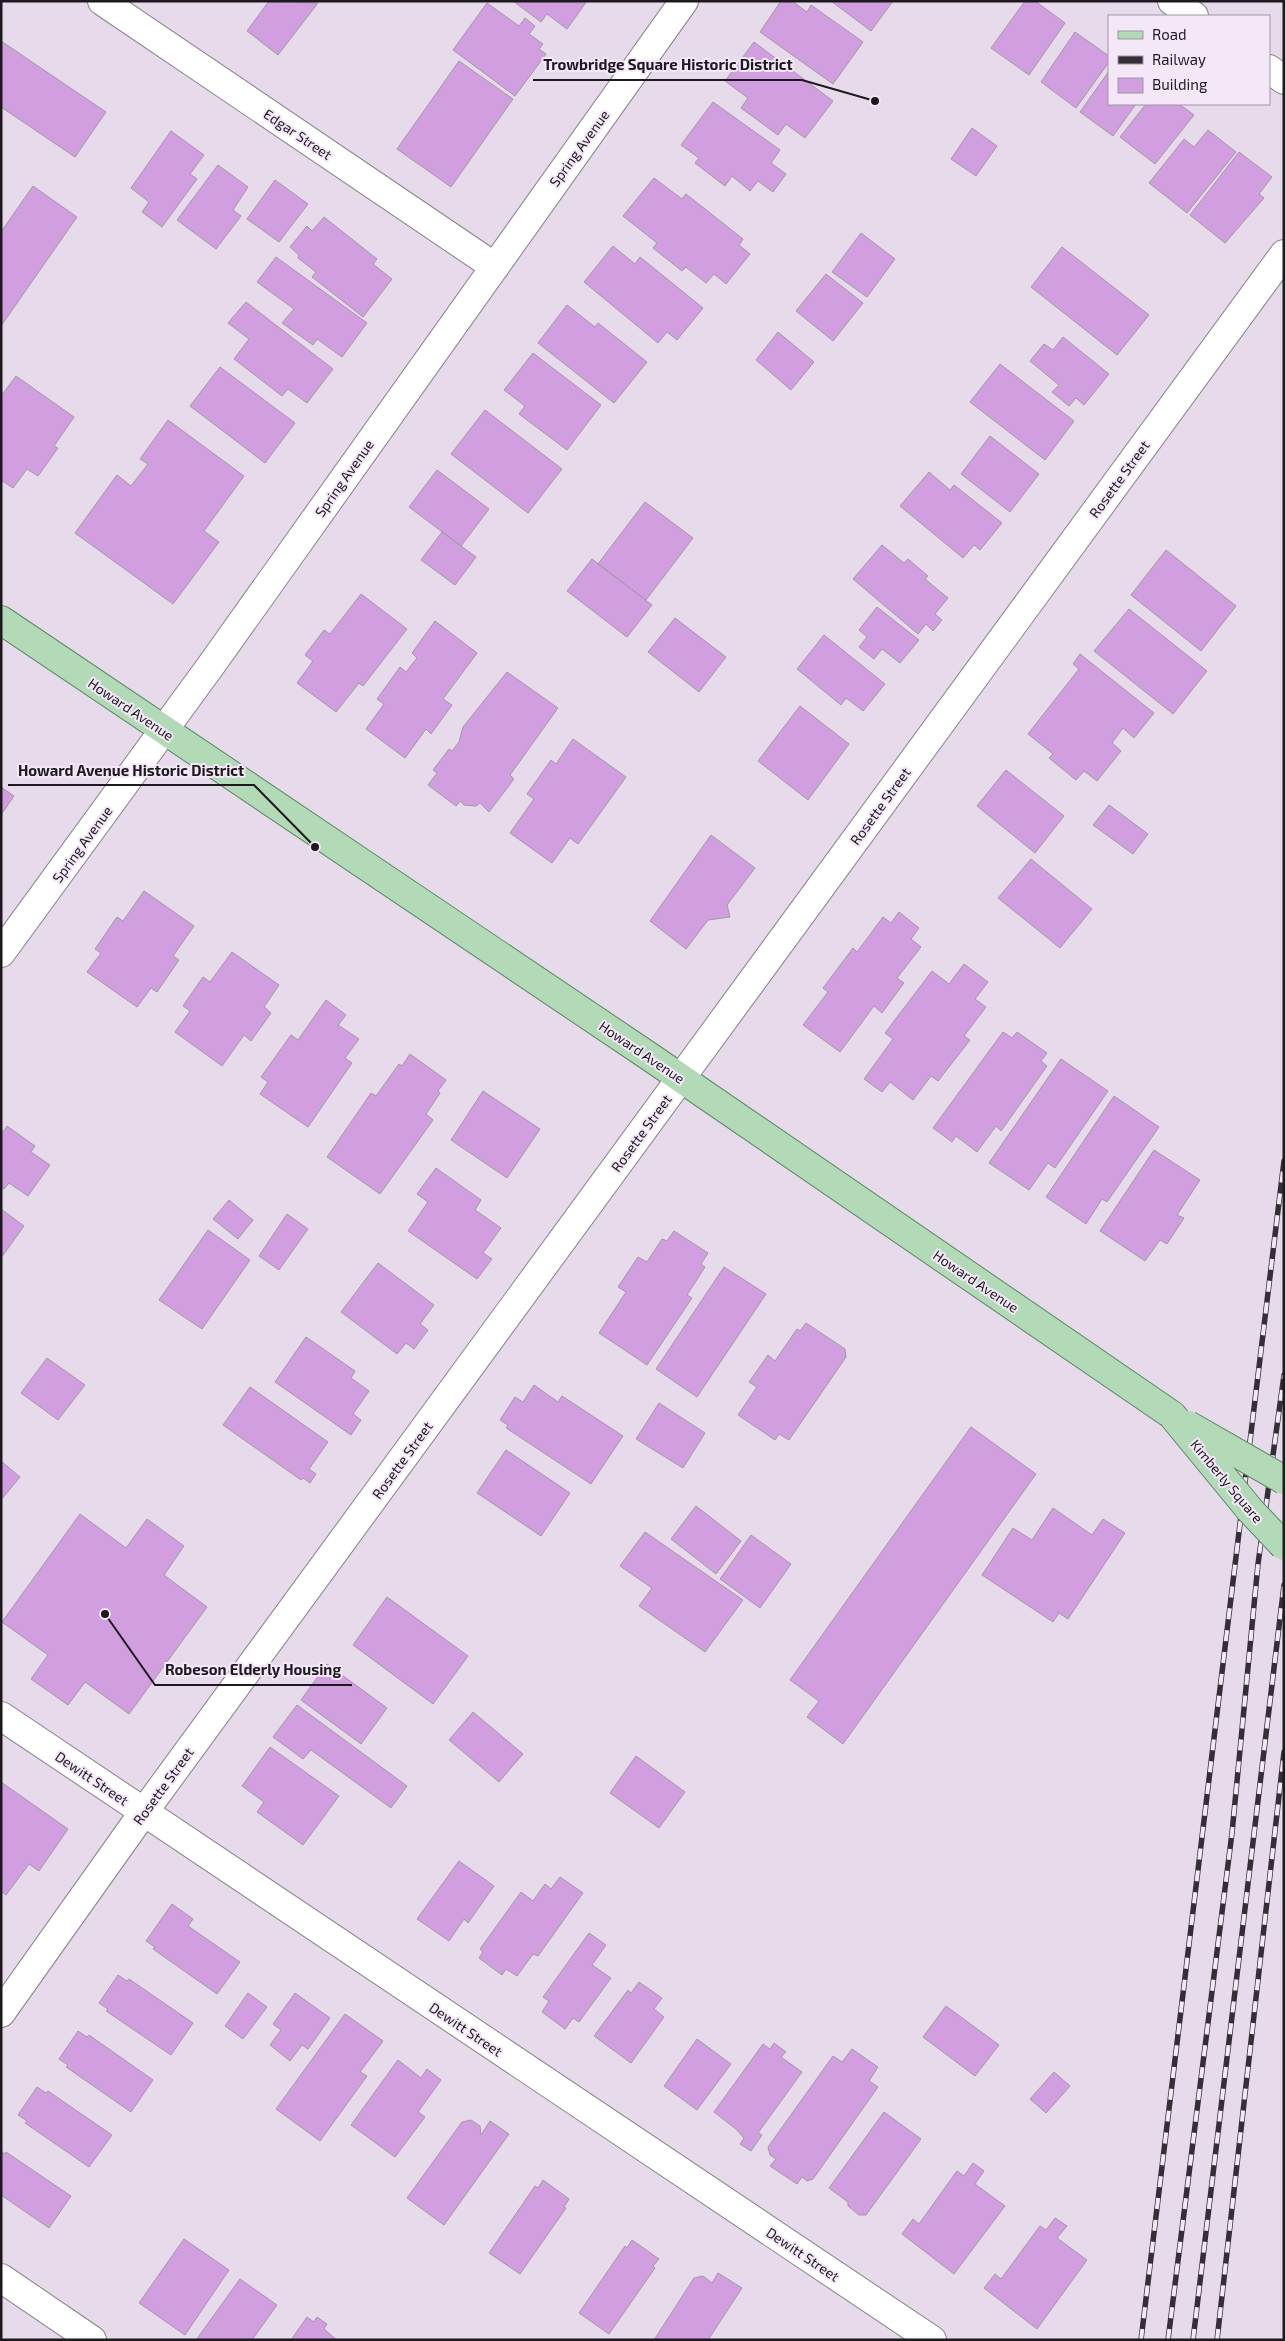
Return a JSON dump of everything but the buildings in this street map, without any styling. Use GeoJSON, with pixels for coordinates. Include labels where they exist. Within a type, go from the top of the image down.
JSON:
{"type":"FeatureCollection","features":[{"type":"Feature","properties":{"kind":"main road","name":"Howard Avenue"},"geometry":{"type":"LineString","coordinates":[[1,620],[164,732],[681,1078],[1172,1415],[1284,1480]]}},
{"type":"Feature","properties":{"kind":"main road","name":"Kimberly Square"},"geometry":{"type":"LineString","coordinates":[[1172,1415],[1250,1510],[1284,1546]]}},
{"type":"Feature","properties":{"kind":"street","name":"Edgar Street"},"geometry":{"type":"LineString","coordinates":[[102,1],[494,267]]}},
{"type":"Feature","properties":{"kind":"street","name":"Spring Avenue"},"geometry":{"type":"LineString","coordinates":[[1,953],[164,732],[684,1]]}},
{"type":"Feature","properties":{"kind":"street"},"geometry":{"type":"LineString","coordinates":[[1172,1],[1193,15]]}},
{"type":"Feature","properties":{"kind":"street"},"geometry":{"type":"LineString","coordinates":[[1270,70],[1284,80]]}},
{"type":"Feature","properties":{"kind":"street","name":"Rosette Street"},"geometry":{"type":"LineString","coordinates":[[1,2013],[143,1813],[1284,254]]}},
{"type":"Feature","properties":{"kind":"street","name":"Dewitt Street"},"geometry":{"type":"LineString","coordinates":[[1,1716],[143,1813],[932,2340]]}},
{"type":"Feature","properties":{"kind":"street"},"geometry":{"type":"LineString","coordinates":[[1,2278],[92,2340]]}},
{"type":"Feature","properties":{"kind":"railway"},"geometry":{"type":"LineString","coordinates":[[1141,2340],[1284,1161]]}},
{"type":"Feature","properties":{"kind":"railway"},"geometry":{"type":"LineString","coordinates":[[1168,2340],[1232,1833],[1258,1564],[1284,1375]]}},
{"type":"Feature","properties":{"kind":"railway"},"geometry":{"type":"LineString","coordinates":[[1193,2340],[1284,1585]]}},
{"type":"Feature","properties":{"kind":"railway"},"geometry":{"type":"LineString","coordinates":[[1217,2340],[1284,1752]]}},
{"type":"Feature","properties":{"kind":"place","name":"Trowbridge Square Historic District"},"geometry":{"type":"Point","coordinates":[875,101]}},
{"type":"Feature","properties":{"kind":"place","name":"Howard Avenue Historic District"},"geometry":{"type":"Point","coordinates":[315,847]}},
{"type":"Feature","properties":{"kind":"place","name":"Robeson Elderly Housing"},"geometry":{"type":"Point","coordinates":[105,1614]}}]}
